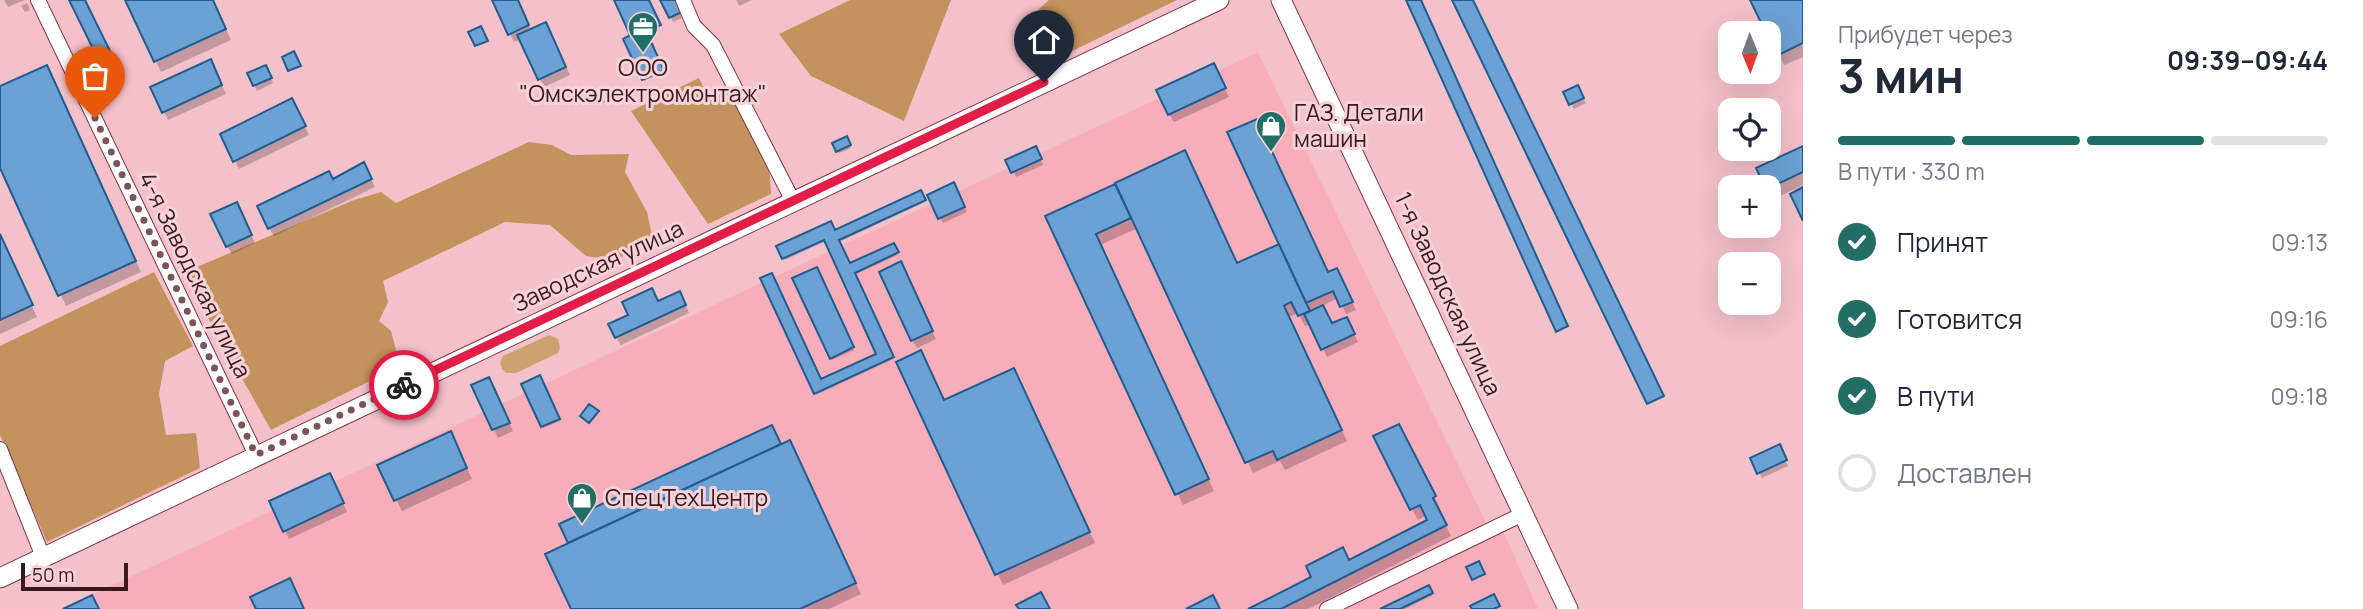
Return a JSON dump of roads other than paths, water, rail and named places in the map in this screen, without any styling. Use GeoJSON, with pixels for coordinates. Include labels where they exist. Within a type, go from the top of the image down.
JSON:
{"type":"FeatureCollection","features":[{"type":"Feature","properties":{"kind":"main road","name":"Заводская улица"},"geometry":{"type":"LineString","coordinates":[[0,578],[1219,0]]}},
{"type":"Feature","properties":{"kind":"main road","name":"1-я Заводская улица"},"geometry":{"type":"LineString","coordinates":[[1281,0],[1568,609]]}},
{"type":"Feature","properties":{"kind":"street","name":"4-я Заводская улица"},"geometry":{"type":"LineString","coordinates":[[38,0],[256,455]]}},
{"type":"Feature","properties":{"kind":"street"},"geometry":{"type":"LineString","coordinates":[[682,0],[694,26],[713,45],[793,201]]}},
{"type":"Feature","properties":{"kind":"street"},"geometry":{"type":"LineString","coordinates":[[0,449],[44,557]]}},
{"type":"Feature","properties":{"kind":"street"},"geometry":{"type":"LineString","coordinates":[[1327,609],[1523,514]]}},
{"type":"Feature","properties":{"kind":"place","name":"ООО \"Омскэлектромонтаж\""},"geometry":{"type":"Point","coordinates":[643,54]}},
{"type":"Feature","properties":{"kind":"place","name":"ГАЗ. Детали машин"},"geometry":{"type":"Point","coordinates":[1271,153]}},
{"type":"Feature","properties":{"kind":"place","name":"СпецТехЦентр"},"geometry":{"type":"Point","coordinates":[582,525]}}]}
